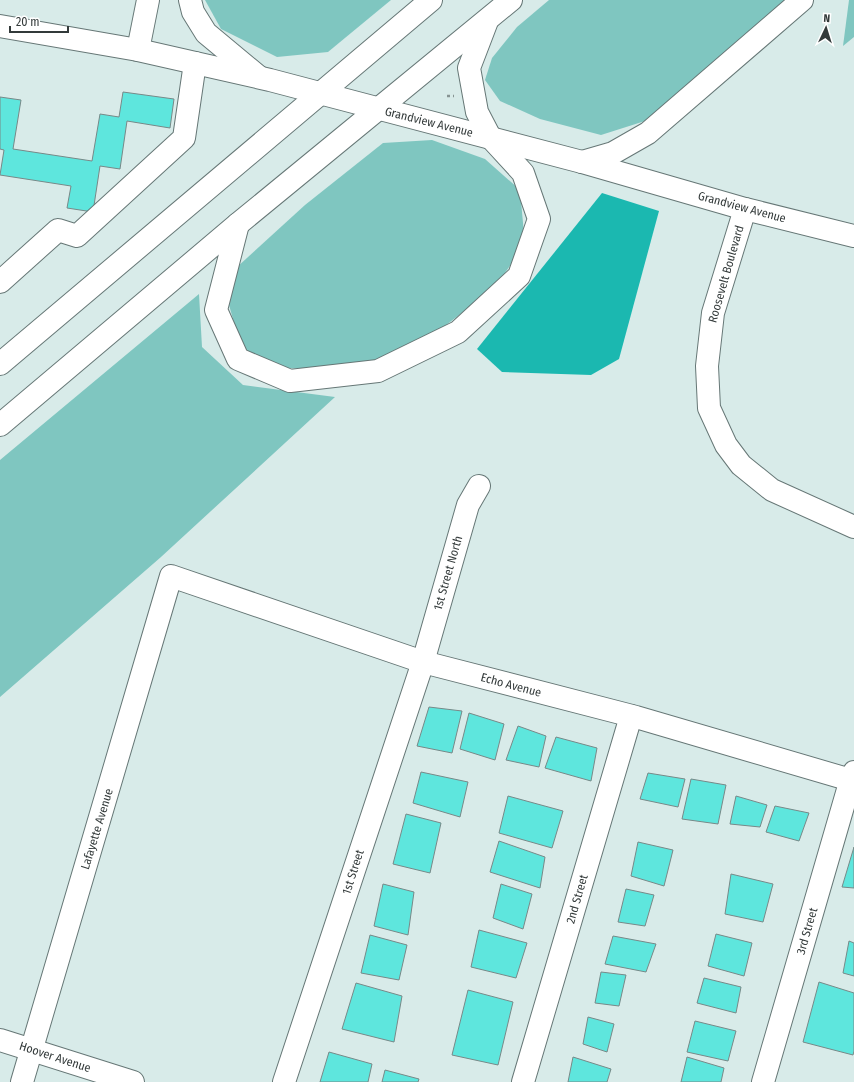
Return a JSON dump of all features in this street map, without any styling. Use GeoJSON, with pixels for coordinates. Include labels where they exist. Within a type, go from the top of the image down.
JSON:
{"type":"FeatureCollection","features":[{"type":"Feature","properties":{"kind":"main road"},"geometry":{"type":"LineString","coordinates":[[138,50],[148,0]]}},
{"type":"Feature","properties":{"kind":"main road"},"geometry":{"type":"LineString","coordinates":[[190,0],[193,12],[206,33],[259,77]]}},
{"type":"Feature","properties":{"kind":"main road"},"geometry":{"type":"LineString","coordinates":[[0,425],[238,224],[511,0]]}},
{"type":"Feature","properties":{"kind":"main road"},"geometry":{"type":"LineString","coordinates":[[582,162],[613,153],[648,133],[802,0]]}},
{"type":"Feature","properties":{"kind":"main road"},"geometry":{"type":"LineString","coordinates":[[0,364],[322,93],[425,3]]}},
{"type":"Feature","properties":{"kind":"main road"},"geometry":{"type":"LineString","coordinates":[[238,224],[216,310],[238,359],[290,381],[378,371],[458,332],[519,276],[539,219],[524,173],[490,137],[477,112],[469,68],[486,21]]}},
{"type":"Feature","properties":{"kind":"main road","name":"Grandview Avenue"},"geometry":{"type":"LineString","coordinates":[[0,26],[138,50],[259,77],[490,137],[745,209],[854,236]]}},
{"type":"Feature","properties":{"kind":"main road"},"geometry":{"type":"LineString","coordinates":[[0,282],[58,230],[77,236],[184,138],[195,63]]}},
{"type":"Feature","properties":{"kind":"main road","name":"Roosevelt Boulevard"},"geometry":{"type":"LineString","coordinates":[[745,209],[713,312],[707,366],[709,408],[726,445],[741,464],[772,490],[854,527]]}},
{"type":"Feature","properties":{"kind":"main road","name":"1st Street North"},"geometry":{"type":"LineString","coordinates":[[423,662],[468,505],[479,486]]}},
{"type":"Feature","properties":{"kind":"main road","name":"Echo Avenue"},"geometry":{"type":"LineString","coordinates":[[172,576],[423,662],[630,716],[853,778]]}},
{"type":"Feature","properties":{"kind":"main road","name":"Lafayette Avenue"},"geometry":{"type":"LineString","coordinates":[[22,1082],[172,576]]}},
{"type":"Feature","properties":{"kind":"main road","name":"1st Street"},"geometry":{"type":"LineString","coordinates":[[284,1082],[423,662]]}},
{"type":"Feature","properties":{"kind":"main road","name":"2nd Street"},"geometry":{"type":"LineString","coordinates":[[523,1082],[630,716]]}},
{"type":"Feature","properties":{"kind":"main road","name":"3rd Street"},"geometry":{"type":"LineString","coordinates":[[763,1082],[853,778]]}},
{"type":"Feature","properties":{"kind":"main road","name":"Hoover Avenue"},"geometry":{"type":"LineString","coordinates":[[0,1040],[133,1082]]}},
{"type":"Feature","properties":{"kind":"shaded area"},"geometry":{"type":"Polygon","coordinates":[[[205,0],[391,0],[328,52],[277,57],[221,29],[205,0]]]}},
{"type":"Feature","properties":{"kind":"shaded area"},"geometry":{"type":"Polygon","coordinates":[[[549,0],[785,0],[645,121],[601,135],[540,119],[500,101],[485,80],[492,58],[517,27],[549,0]]]}},
{"type":"Feature","properties":{"kind":"shaded area"},"geometry":{"type":"Polygon","coordinates":[[[849,0],[854,0],[854,37],[843,46],[849,0]]]}},
{"type":"Feature","properties":{"kind":"shaded area"},"geometry":{"type":"Polygon","coordinates":[[[432,140],[485,159],[520,190],[525,245],[494,288],[428,339],[386,360],[321,369],[283,368],[243,354],[229,305],[236,268],[305,205],[383,143],[432,140]]]}},
{"type":"Feature","properties":{"kind":"shaded area"},"geometry":{"type":"Polygon","coordinates":[[[602,193],[659,211],[619,359],[591,375],[502,372],[477,349],[602,193]]]}},
{"type":"Feature","properties":{"kind":"shaded area"},"geometry":{"type":"Polygon","coordinates":[[[199,294],[202,347],[243,385],[335,397],[161,557],[0,697],[0,460],[199,294]]]}},
{"type":"Feature","properties":{"kind":"building"},"geometry":{"type":"Polygon","coordinates":[[[123,92],[174,99],[170,128],[127,121],[120,169],[100,166],[93,212],[67,208],[71,186],[0,175],[4,150],[0,149],[0,97],[21,100],[13,149],[92,161],[100,114],[119,117],[123,92]]]}},
{"type":"Feature","properties":{"kind":"building"},"geometry":{"type":"Polygon","coordinates":[[[429,707],[462,711],[452,753],[417,746],[429,707]]]}},
{"type":"Feature","properties":{"kind":"building"},"geometry":{"type":"Polygon","coordinates":[[[469,713],[504,724],[495,760],[460,749],[469,713]]]}},
{"type":"Feature","properties":{"kind":"building"},"geometry":{"type":"Polygon","coordinates":[[[518,726],[546,736],[539,767],[506,760],[518,726]]]}},
{"type":"Feature","properties":{"kind":"building"},"geometry":{"type":"Polygon","coordinates":[[[556,737],[597,748],[591,781],[545,768],[556,737]]]}},
{"type":"Feature","properties":{"kind":"building"},"geometry":{"type":"Polygon","coordinates":[[[421,772],[468,782],[460,817],[413,803],[421,772]]]}},
{"type":"Feature","properties":{"kind":"building"},"geometry":{"type":"Polygon","coordinates":[[[648,773],[685,779],[678,807],[640,799],[648,773]]]}},
{"type":"Feature","properties":{"kind":"building"},"geometry":{"type":"Polygon","coordinates":[[[691,779],[726,785],[718,824],[682,819],[691,779]]]}},
{"type":"Feature","properties":{"kind":"building"},"geometry":{"type":"Polygon","coordinates":[[[508,796],[563,811],[552,848],[499,833],[508,796]]]}},
{"type":"Feature","properties":{"kind":"building"},"geometry":{"type":"Polygon","coordinates":[[[736,796],[767,805],[760,827],[730,824],[736,796]]]}},
{"type":"Feature","properties":{"kind":"building"},"geometry":{"type":"Polygon","coordinates":[[[775,806],[809,813],[799,841],[766,832],[775,806]]]}},
{"type":"Feature","properties":{"kind":"building"},"geometry":{"type":"Polygon","coordinates":[[[406,814],[441,823],[430,873],[393,864],[406,814]]]}},
{"type":"Feature","properties":{"kind":"building"},"geometry":{"type":"Polygon","coordinates":[[[499,841],[545,857],[540,888],[490,872],[499,841]]]}},
{"type":"Feature","properties":{"kind":"building"},"geometry":{"type":"Polygon","coordinates":[[[638,842],[673,850],[664,886],[631,876],[638,842]]]}},
{"type":"Feature","properties":{"kind":"building"},"geometry":{"type":"Polygon","coordinates":[[[854,847],[854,888],[842,887],[854,847]]]}},
{"type":"Feature","properties":{"kind":"building"},"geometry":{"type":"Polygon","coordinates":[[[731,874],[773,884],[763,922],[725,914],[731,874]]]}},
{"type":"Feature","properties":{"kind":"building"},"geometry":{"type":"Polygon","coordinates":[[[383,884],[414,892],[408,935],[374,926],[383,884]]]}},
{"type":"Feature","properties":{"kind":"building"},"geometry":{"type":"Polygon","coordinates":[[[501,884],[532,894],[523,929],[493,918],[501,884]]]}},
{"type":"Feature","properties":{"kind":"building"},"geometry":{"type":"Polygon","coordinates":[[[626,889],[654,895],[645,926],[618,922],[626,889]]]}},
{"type":"Feature","properties":{"kind":"building"},"geometry":{"type":"Polygon","coordinates":[[[479,930],[527,943],[516,978],[471,967],[479,930]]]}},
{"type":"Feature","properties":{"kind":"building"},"geometry":{"type":"Polygon","coordinates":[[[716,934],[752,943],[744,976],[708,966],[716,934]]]}},
{"type":"Feature","properties":{"kind":"building"},"geometry":{"type":"Polygon","coordinates":[[[370,935],[407,945],[399,980],[361,973],[370,935]]]}},
{"type":"Feature","properties":{"kind":"building"},"geometry":{"type":"Polygon","coordinates":[[[613,936],[656,944],[646,972],[605,964],[613,936]]]}},
{"type":"Feature","properties":{"kind":"building"},"geometry":{"type":"Polygon","coordinates":[[[849,941],[854,943],[854,976],[843,973],[849,941]]]}},
{"type":"Feature","properties":{"kind":"building"},"geometry":{"type":"Polygon","coordinates":[[[601,972],[626,975],[619,1006],[595,1003],[601,972]]]}},
{"type":"Feature","properties":{"kind":"building"},"geometry":{"type":"Polygon","coordinates":[[[704,978],[741,987],[736,1013],[697,1003],[704,978]]]}},
{"type":"Feature","properties":{"kind":"building"},"geometry":{"type":"Polygon","coordinates":[[[819,982],[854,993],[853,1055],[803,1042],[819,982]]]}},
{"type":"Feature","properties":{"kind":"building"},"geometry":{"type":"Polygon","coordinates":[[[356,983],[402,996],[394,1042],[342,1029],[356,983]]]}},
{"type":"Feature","properties":{"kind":"building"},"geometry":{"type":"Polygon","coordinates":[[[468,990],[513,1002],[498,1065],[452,1055],[468,990]]]}},
{"type":"Feature","properties":{"kind":"building"},"geometry":{"type":"Polygon","coordinates":[[[588,1017],[614,1024],[607,1052],[583,1044],[588,1017]]]}},
{"type":"Feature","properties":{"kind":"building"},"geometry":{"type":"Polygon","coordinates":[[[695,1021],[736,1031],[728,1061],[687,1052],[695,1021]]]}},
{"type":"Feature","properties":{"kind":"building"},"geometry":{"type":"Polygon","coordinates":[[[329,1052],[372,1064],[368,1082],[320,1082],[329,1052]]]}},
{"type":"Feature","properties":{"kind":"building"},"geometry":{"type":"Polygon","coordinates":[[[573,1057],[611,1069],[607,1082],[568,1082],[573,1057]]]}},
{"type":"Feature","properties":{"kind":"building"},"geometry":{"type":"Polygon","coordinates":[[[687,1057],[724,1068],[721,1082],[681,1082],[687,1057]]]}},
{"type":"Feature","properties":{"kind":"building"},"geometry":{"type":"Polygon","coordinates":[[[385,1070],[419,1079],[418,1082],[382,1082],[385,1070]]]}}]}
